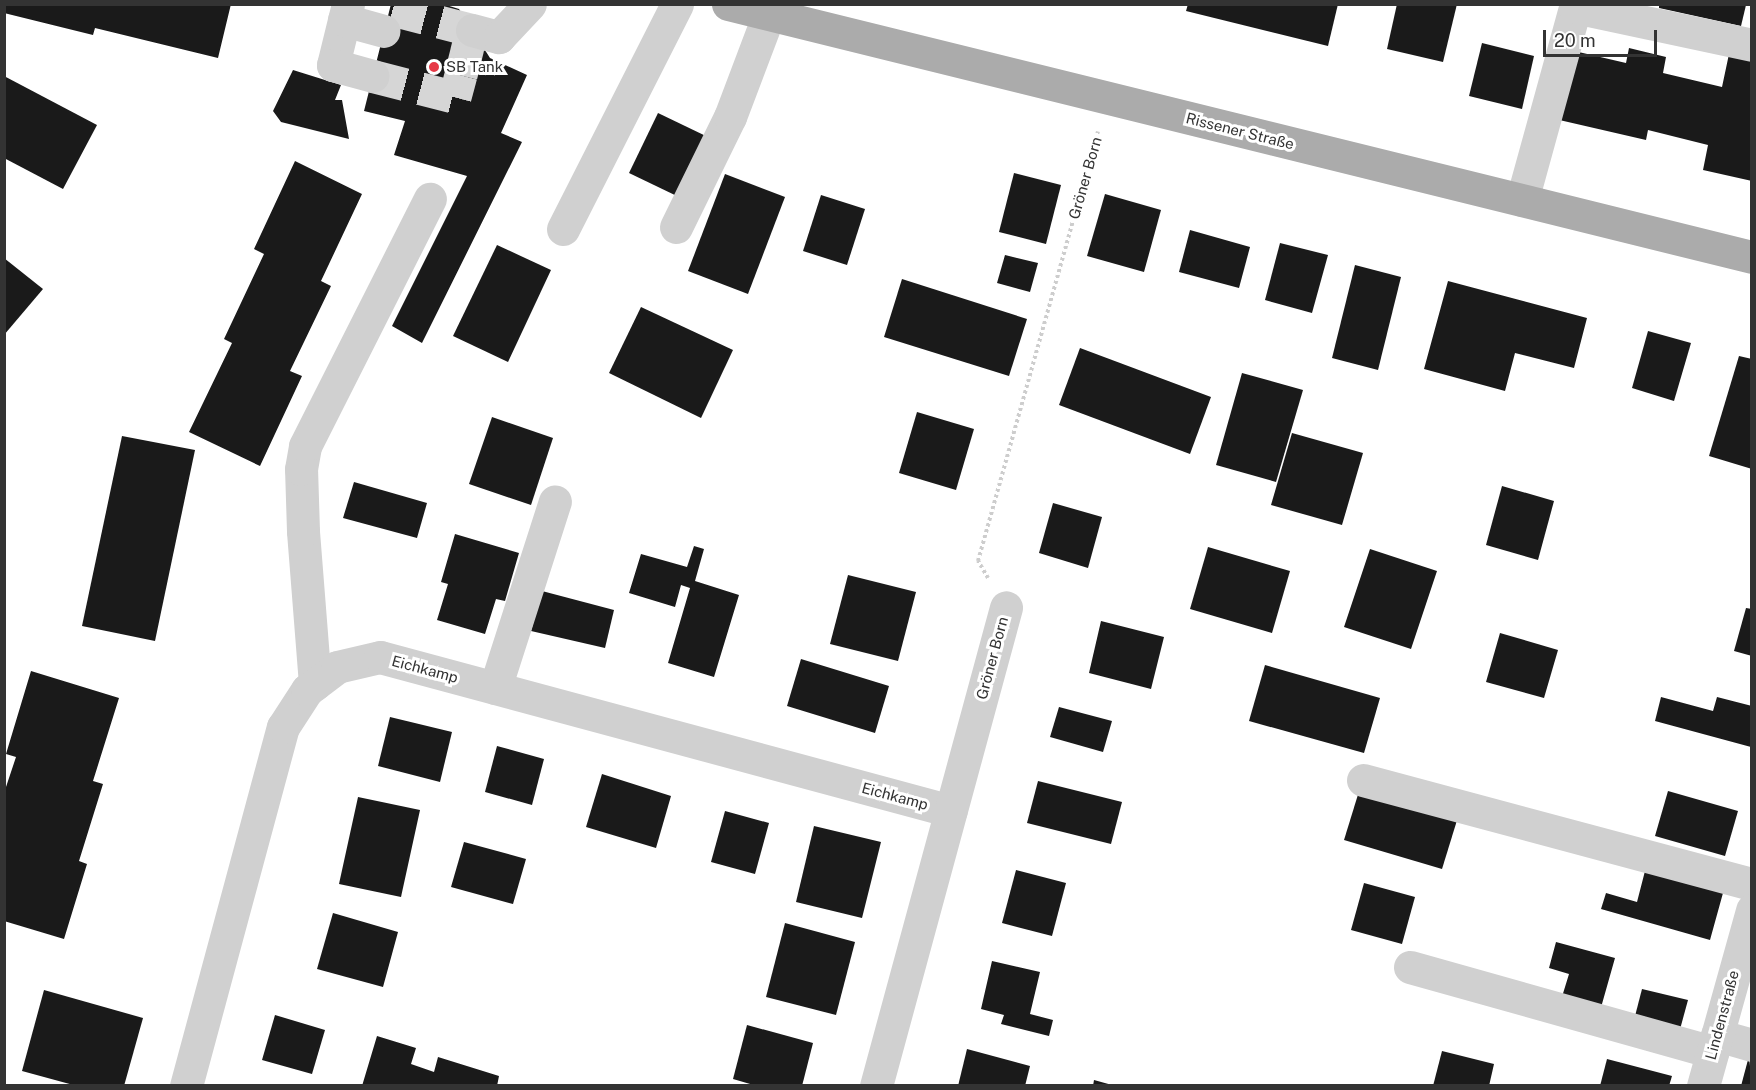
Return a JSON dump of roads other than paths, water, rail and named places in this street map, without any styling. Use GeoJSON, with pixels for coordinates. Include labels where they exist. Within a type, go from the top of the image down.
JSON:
{"type":"FeatureCollection","features":[{"type":"Feature","properties":{"kind":"main road","name":"Rissener Straße"},"geometry":{"type":"LineString","coordinates":[[728,4],[1752,257]]}},
{"type":"Feature","properties":{"kind":"street"},"geometry":{"type":"LineString","coordinates":[[472,30],[499,37],[530,4]]}},
{"type":"Feature","properties":{"kind":"street"},"geometry":{"type":"LineString","coordinates":[[563,229],[676,4]]}},
{"type":"Feature","properties":{"kind":"street"},"geometry":{"type":"LineString","coordinates":[[1522,200],[1575,7],[1752,45]]}},
{"type":"Feature","properties":{"kind":"street"},"geometry":{"type":"LineString","coordinates":[[676,227],[730,117],[769,15]]}},
{"type":"Feature","properties":{"kind":"street"},"geometry":{"type":"LineString","coordinates":[[344,22],[380,35],[333,64],[344,22]]}},
{"type":"Feature","properties":{"kind":"street"},"geometry":{"type":"LineString","coordinates":[[315,684],[302,520],[301,469],[305,446],[430,199]]}},
{"type":"Feature","properties":{"kind":"street"},"geometry":{"type":"LineString","coordinates":[[495,688],[555,501]]}},
{"type":"Feature","properties":{"kind":"street","name":"Gröner Born"},"geometry":{"type":"LineString","coordinates":[[876,1086],[1006,607]]}},
{"type":"Feature","properties":{"kind":"street","name":"Eichkamp"},"geometry":{"type":"LineString","coordinates":[[186,1086],[283,728],[315,684],[337,667],[380,657],[951,811]]}},
{"type":"Feature","properties":{"kind":"street"},"geometry":{"type":"LineString","coordinates":[[1363,780],[1752,884]]}},
{"type":"Feature","properties":{"kind":"street","name":"Lindenstraße"},"geometry":{"type":"LineString","coordinates":[[1703,1086],[1752,910]]}},
{"type":"Feature","properties":{"kind":"street"},"geometry":{"type":"LineString","coordinates":[[1410,967],[1715,1043],[1752,1045]]}},
{"type":"Feature","properties":{"kind":"tunnel"},"geometry":{"type":"LineString","coordinates":[[373,76],[455,97],[461,75],[472,30],[390,9]]}},
{"type":"Feature","properties":{"kind":"place","name":"SB Tank"},"geometry":{"type":"Point","coordinates":[434,67]}}]}
